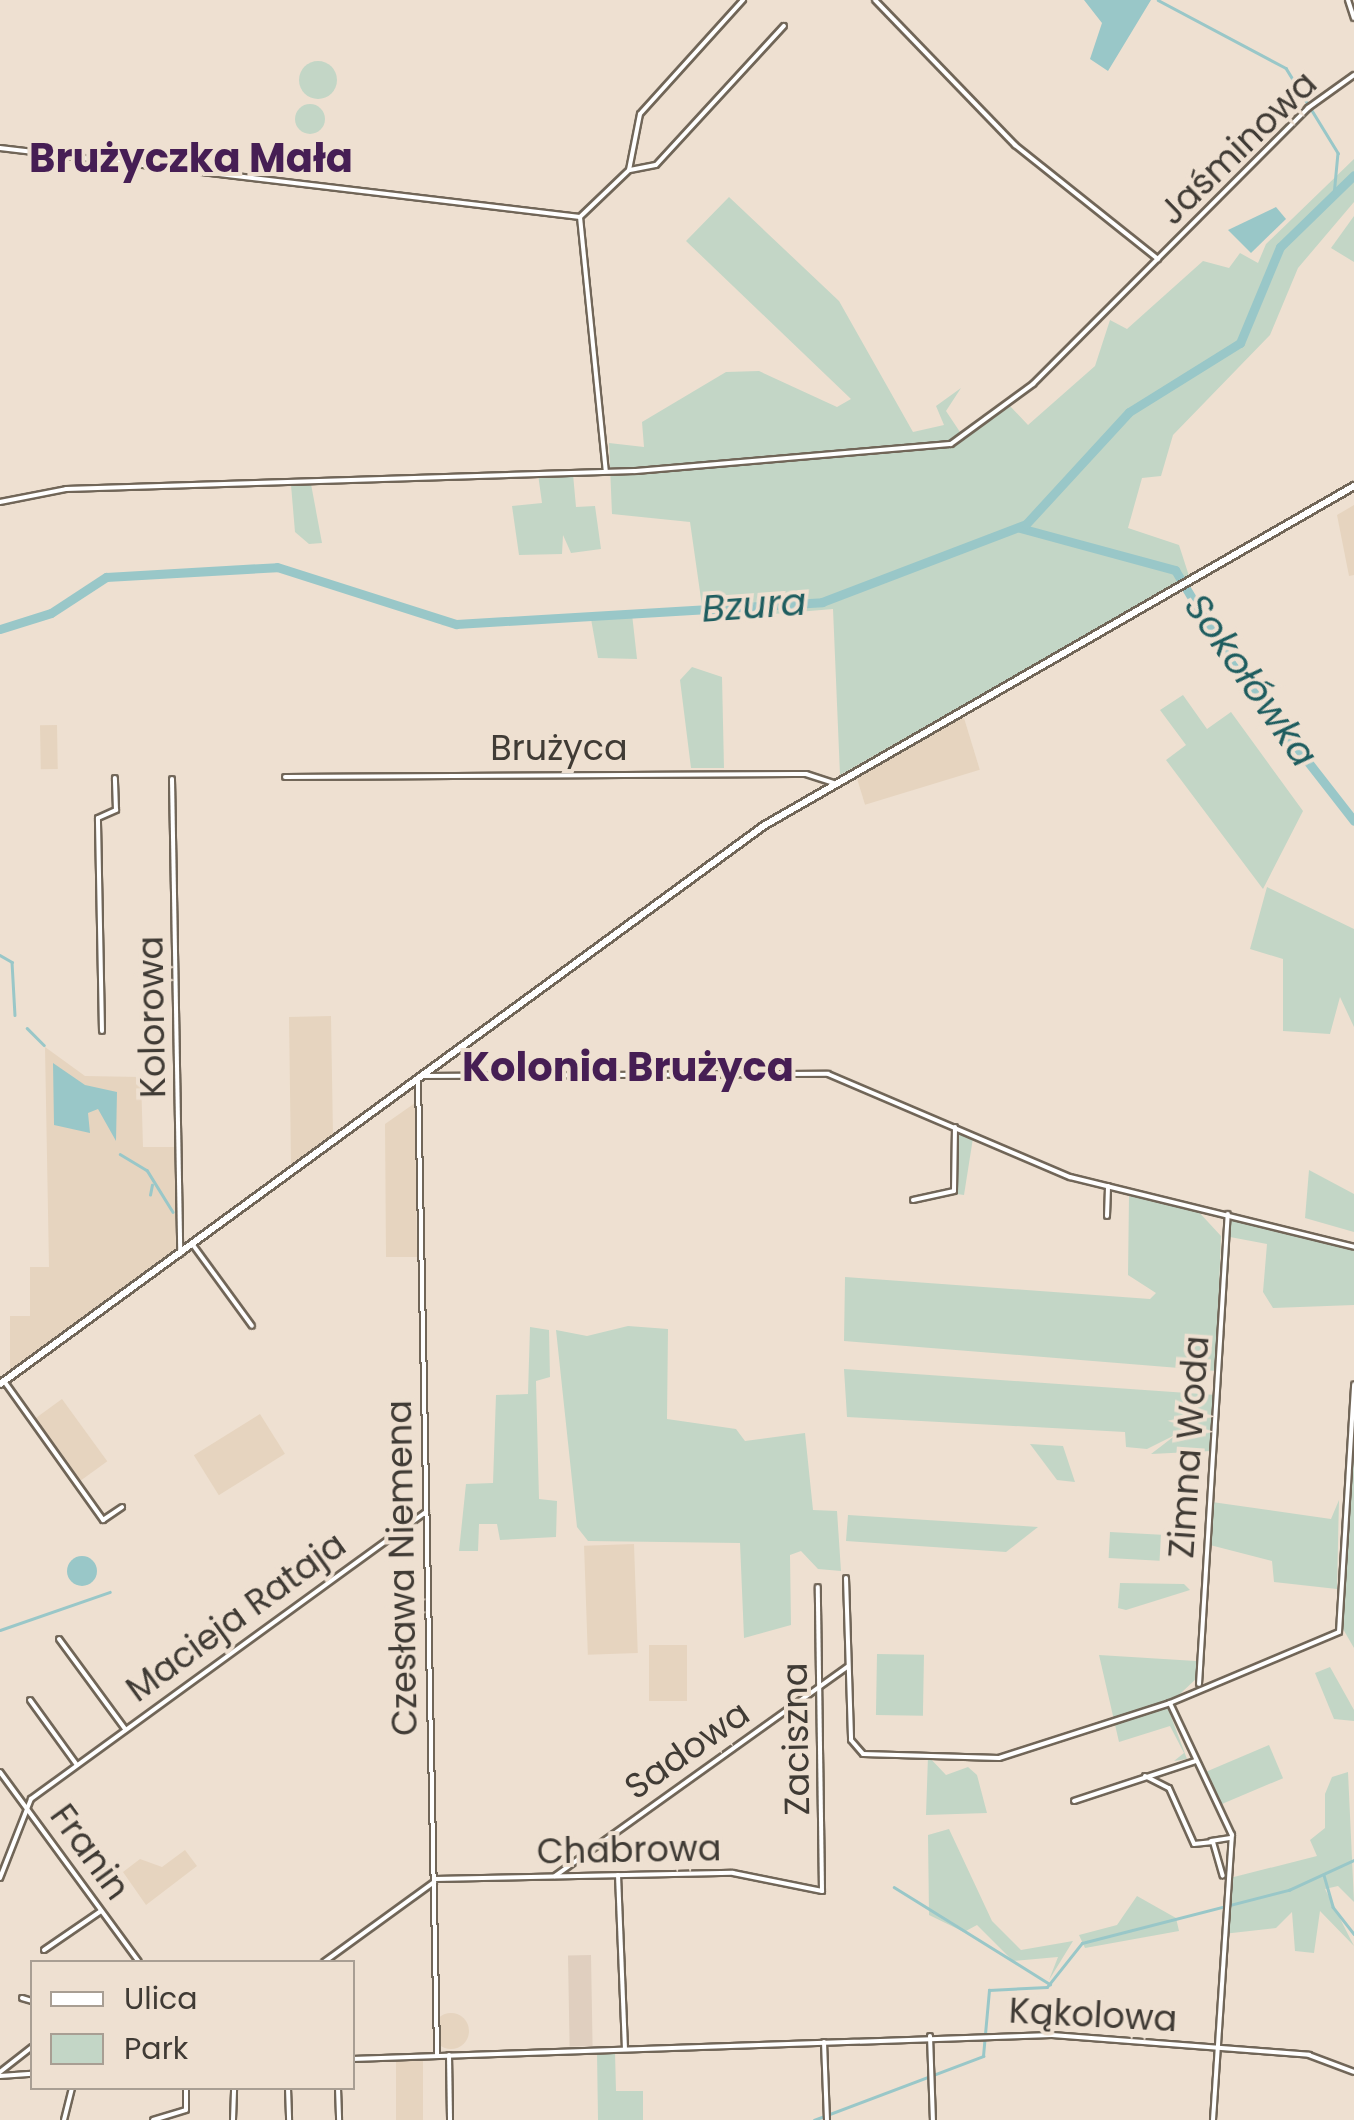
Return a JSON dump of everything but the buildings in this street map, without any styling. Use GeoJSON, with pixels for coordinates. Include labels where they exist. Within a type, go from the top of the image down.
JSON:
{"type":"FeatureCollection","features":[{"type":"Feature","properties":{"kind":"main road"},"geometry":{"type":"LineString","coordinates":[[2,1383],[765,825],[834,781],[1354,486]]}},
{"type":"Feature","properties":{"kind":"street"},"geometry":{"type":"LineString","coordinates":[[629,170],[640,114],[744,0]]}},
{"type":"Feature","properties":{"kind":"street"},"geometry":{"type":"LineString","coordinates":[[875,0],[1014,145],[1158,259]]}},
{"type":"Feature","properties":{"kind":"street"},"geometry":{"type":"LineString","coordinates":[[1348,0],[1354,18]]}},
{"type":"Feature","properties":{"kind":"street"},"geometry":{"type":"LineString","coordinates":[[580,218],[629,170],[656,165],[784,26]]}},
{"type":"Feature","properties":{"kind":"street","name":"Jaśminowa"},"geometry":{"type":"LineString","coordinates":[[0,502],[66,489],[606,470],[951,444],[1014,401],[1308,108],[1354,76]]}},
{"type":"Feature","properties":{"kind":"street"},"geometry":{"type":"LineString","coordinates":[[0,148],[580,218]]}},
{"type":"Feature","properties":{"kind":"street"},"geometry":{"type":"LineString","coordinates":[[580,218],[606,470]]}},
{"type":"Feature","properties":{"kind":"street","name":"Brużyca"},"geometry":{"type":"LineString","coordinates":[[285,777],[834,781]]}},
{"type":"Feature","properties":{"kind":"street"},"geometry":{"type":"LineString","coordinates":[[102,1032],[98,818],[116,810],[115,778]]}},
{"type":"Feature","properties":{"kind":"street","name":"Kolorowa"},"geometry":{"type":"LineString","coordinates":[[172,779],[180,1254]]}},
{"type":"Feature","properties":{"kind":"street"},"geometry":{"type":"LineString","coordinates":[[421,1078],[828,1074],[1108,1186],[1354,1248]]}},
{"type":"Feature","properties":{"kind":"street","name":"Czesława Niemena"},"geometry":{"type":"LineString","coordinates":[[421,1078],[437,2056]]}},
{"type":"Feature","properties":{"kind":"street"},"geometry":{"type":"LineString","coordinates":[[913,1200],[954,1191],[955,1127]]}},
{"type":"Feature","properties":{"kind":"street"},"geometry":{"type":"LineString","coordinates":[[1107,1216],[1108,1186]]}},
{"type":"Feature","properties":{"kind":"street","name":"Zimna Woda"},"geometry":{"type":"LineString","coordinates":[[1199,1684],[1228,1214]]}},
{"type":"Feature","properties":{"kind":"street"},"geometry":{"type":"LineString","coordinates":[[193,1244],[252,1326]]}},
{"type":"Feature","properties":{"kind":"street"},"geometry":{"type":"LineString","coordinates":[[2,1383],[102,1520],[122,1507]]}},
{"type":"Feature","properties":{"kind":"street"},"geometry":{"type":"LineString","coordinates":[[846,1578],[852,1745],[870,1754],[999,1758],[1170,1702],[1199,1684],[1339,1632],[1354,1384]]}},
{"type":"Feature","properties":{"kind":"street","name":"Macieja Rataja"},"geometry":{"type":"LineString","coordinates":[[25,1805],[125,1728],[426,1512]]}},
{"type":"Feature","properties":{"kind":"street","name":"Zaciszna"},"geometry":{"type":"LineString","coordinates":[[818,1587],[822,1891]]}},
{"type":"Feature","properties":{"kind":"street","name":"Macieja Rataja"},"geometry":{"type":"LineString","coordinates":[[59,1639],[125,1728]]}},
{"type":"Feature","properties":{"kind":"street","name":"Sadowa"},"geometry":{"type":"LineString","coordinates":[[555,1876],[849,1666]]}},
{"type":"Feature","properties":{"kind":"street"},"geometry":{"type":"LineString","coordinates":[[30,1700],[77,1765]]}},
{"type":"Feature","properties":{"kind":"street"},"geometry":{"type":"LineString","coordinates":[[1170,1702],[1232,1838],[1221,1902],[1213,2120]]}},
{"type":"Feature","properties":{"kind":"street"},"geometry":{"type":"LineString","coordinates":[[1074,1801],[1196,1762]]}},
{"type":"Feature","properties":{"kind":"street","name":"Franin"},"geometry":{"type":"LineString","coordinates":[[0,1772],[138,1960]]}},
{"type":"Feature","properties":{"kind":"street"},"geometry":{"type":"LineString","coordinates":[[1144,1776],[1169,1788],[1194,1844],[1232,1838]]}},
{"type":"Feature","properties":{"kind":"street"},"geometry":{"type":"LineString","coordinates":[[0,1878],[25,1805]]}},
{"type":"Feature","properties":{"kind":"street"},"geometry":{"type":"LineString","coordinates":[[1211,1841],[1224,1880]]}},
{"type":"Feature","properties":{"kind":"street","name":"Chabrowa"},"geometry":{"type":"LineString","coordinates":[[434,1880],[733,1872],[822,1891]]}},
{"type":"Feature","properties":{"kind":"street"},"geometry":{"type":"LineString","coordinates":[[618,1875],[624,2049]]}},
{"type":"Feature","properties":{"kind":"street"},"geometry":{"type":"LineString","coordinates":[[327,1960],[434,1880]]}},
{"type":"Feature","properties":{"kind":"street"},"geometry":{"type":"LineString","coordinates":[[44,1950],[102,1910]]}},
{"type":"Feature","properties":{"kind":"street"},"geometry":{"type":"LineString","coordinates":[[22,1998],[30,2000]]}},
{"type":"Feature","properties":{"kind":"street","name":"Kąkolowa"},"geometry":{"type":"LineString","coordinates":[[355,2059],[987,2034],[1216,2052],[1309,2055],[1354,2072]]}},
{"type":"Feature","properties":{"kind":"street"},"geometry":{"type":"LineString","coordinates":[[930,2036],[933,2120]]}},
{"type":"Feature","properties":{"kind":"street"},"geometry":{"type":"LineString","coordinates":[[824,2042],[826,2117]]}},
{"type":"Feature","properties":{"kind":"street"},"geometry":{"type":"LineString","coordinates":[[0,2074],[30,2049]]}},
{"type":"Feature","properties":{"kind":"street"},"geometry":{"type":"LineString","coordinates":[[449,2055],[450,2120]]}},
{"type":"Feature","properties":{"kind":"street"},"geometry":{"type":"LineString","coordinates":[[0,2074],[30,2074]]}},
{"type":"Feature","properties":{"kind":"street"},"geometry":{"type":"LineString","coordinates":[[64,2120],[72,2090]]}},
{"type":"Feature","properties":{"kind":"street"},"geometry":{"type":"LineString","coordinates":[[153,2120],[186,2110],[186,2090]]}},
{"type":"Feature","properties":{"kind":"street"},"geometry":{"type":"LineString","coordinates":[[233,2120],[234,2090]]}},
{"type":"Feature","properties":{"kind":"street"},"geometry":{"type":"LineString","coordinates":[[288,2090],[288,2120]]}},
{"type":"Feature","properties":{"kind":"street"},"geometry":{"type":"LineString","coordinates":[[338,2090],[338,2120]]}},
{"type":"Feature","properties":{"kind":"shaded area"},"geometry":{"type":"Polygon","coordinates":[[[1354,505],[1354,575],[1349,576],[1337,515],[1354,505]]]}},
{"type":"Feature","properties":{"kind":"shaded area"},"geometry":{"type":"Polygon","coordinates":[[[964,718],[980,770],[865,805],[849,753],[964,718]]]}},
{"type":"Feature","properties":{"kind":"shaded area"},"geometry":{"type":"Polygon","coordinates":[[[40,725],[57,725],[58,769],[41,769],[40,725]]]}},
{"type":"Feature","properties":{"kind":"shaded area"},"geometry":{"type":"Polygon","coordinates":[[[331,1016],[333,1135],[291,1165],[289,1017],[331,1016]]]}},
{"type":"Feature","properties":{"kind":"shaded area"},"geometry":{"type":"Polygon","coordinates":[[[45,1047],[85,1076],[141,1077],[143,1147],[175,1147],[176,1249],[10,1370],[10,1316],[30,1316],[30,1267],[49,1267],[45,1047]]]}},
{"type":"Feature","properties":{"kind":"shaded area"},"geometry":{"type":"Polygon","coordinates":[[[415,1103],[417,1257],[386,1257],[385,1124],[415,1103]]]}},
{"type":"Feature","properties":{"kind":"shaded area"},"geometry":{"type":"Polygon","coordinates":[[[62,1399],[107,1461],[80,1481],[34,1419],[62,1399]]]}},
{"type":"Feature","properties":{"kind":"shaded area"},"geometry":{"type":"Polygon","coordinates":[[[260,1414],[285,1454],[219,1495],[194,1455],[260,1414]]]}},
{"type":"Feature","properties":{"kind":"shaded area"},"geometry":{"type":"Polygon","coordinates":[[[634,1544],[638,1653],[588,1655],[584,1546],[634,1544]]]}},
{"type":"Feature","properties":{"kind":"shaded area"},"geometry":{"type":"Polygon","coordinates":[[[649,1645],[687,1645],[687,1701],[649,1701],[649,1645]]]}},
{"type":"Feature","properties":{"kind":"shaded area"},"geometry":{"type":"Polygon","coordinates":[[[185,1850],[197,1866],[146,1905],[123,1872],[140,1859],[162,1867],[185,1850]]]}},
{"type":"Feature","properties":{"kind":"shaded area"},"geometry":{"type":"Polygon","coordinates":[[[568,1955],[591,1955],[593,2046],[570,2046],[568,1955]]]}},
{"type":"Feature","properties":{"kind":"shaded area"},"geometry":{"type":"Polygon","coordinates":[[[451,2013],[464,2018],[469,2031],[464,2044],[451,2049],[438,2044],[433,2031],[438,2018],[451,2013]]]}},
{"type":"Feature","properties":{"kind":"shaded area"},"geometry":{"type":"Polygon","coordinates":[[[396,2059],[423,2059],[423,2120],[396,2120],[396,2059]]]}},
{"type":"Feature","properties":{"kind":"green space"},"geometry":{"type":"Polygon","coordinates":[[[318,61],[331,67],[337,80],[331,93],[318,99],[305,93],[299,80],[305,67],[318,61]]]}},
{"type":"Feature","properties":{"kind":"green space"},"geometry":{"type":"Polygon","coordinates":[[[310,104],[321,108],[325,119],[321,130],[310,134],[299,130],[295,119],[299,108],[310,104]]]}},
{"type":"Feature","properties":{"kind":"green space"},"geometry":{"type":"Polygon","coordinates":[[[1354,159],[1354,202],[1298,268],[1270,335],[1173,435],[1161,476],[1142,478],[1128,528],[1179,545],[1189,576],[840,775],[833,609],[704,620],[690,522],[612,514],[609,443],[644,447],[642,422],[726,372],[759,371],[837,407],[851,399],[686,241],[729,197],[839,301],[913,432],[944,425],[936,406],[961,388],[946,411],[960,432],[1009,405],[1028,425],[1095,366],[1110,320],[1127,329],[1203,261],[1229,268],[1240,253],[1258,263],[1266,244],[1354,159]]]}},
{"type":"Feature","properties":{"kind":"green space"},"geometry":{"type":"Polygon","coordinates":[[[1354,216],[1354,262],[1331,248],[1354,216]]]}},
{"type":"Feature","properties":{"kind":"green space"},"geometry":{"type":"Polygon","coordinates":[[[538,474],[573,474],[576,507],[595,506],[601,549],[571,553],[563,535],[562,554],[519,555],[512,506],[542,503],[538,474]]]}},
{"type":"Feature","properties":{"kind":"green space"},"geometry":{"type":"Polygon","coordinates":[[[311,484],[322,543],[309,544],[295,532],[291,485],[311,484]]]}},
{"type":"Feature","properties":{"kind":"green space"},"geometry":{"type":"Polygon","coordinates":[[[632,614],[637,659],[598,658],[591,619],[439,626],[632,614]]]}},
{"type":"Feature","properties":{"kind":"green space"},"geometry":{"type":"Polygon","coordinates":[[[692,667],[722,677],[724,768],[691,768],[680,680],[692,667]]]}},
{"type":"Feature","properties":{"kind":"green space"},"geometry":{"type":"Polygon","coordinates":[[[1183,695],[1207,729],[1231,712],[1303,811],[1263,889],[1166,760],[1186,745],[1160,710],[1183,695]]]}},
{"type":"Feature","properties":{"kind":"green space"},"geometry":{"type":"Polygon","coordinates":[[[1267,887],[1354,929],[1354,1027],[1340,997],[1330,1034],[1283,1031],[1283,959],[1250,949],[1267,887]]]}},
{"type":"Feature","properties":{"kind":"green space"},"geometry":{"type":"Polygon","coordinates":[[[957,1132],[973,1138],[964,1195],[957,1194],[957,1132]]]}},
{"type":"Feature","properties":{"kind":"green space"},"geometry":{"type":"Polygon","coordinates":[[[1309,1170],[1354,1194],[1354,1232],[1305,1218],[1309,1170]]]}},
{"type":"Feature","properties":{"kind":"green space"},"geometry":{"type":"Polygon","coordinates":[[[1129,1196],[1196,1209],[1221,1236],[1216,1371],[844,1341],[845,1277],[1150,1299],[1156,1293],[1128,1275],[1129,1196]]]}},
{"type":"Feature","properties":{"kind":"green space"},"geometry":{"type":"Polygon","coordinates":[[[1230,1218],[1354,1250],[1354,1305],[1273,1308],[1263,1292],[1267,1244],[1230,1237],[1230,1218]]]}},
{"type":"Feature","properties":{"kind":"green space"},"geometry":{"type":"Polygon","coordinates":[[[628,1326],[668,1329],[667,1419],[736,1429],[745,1441],[805,1433],[813,1510],[837,1511],[841,1571],[818,1569],[801,1551],[790,1555],[791,1625],[744,1638],[740,1543],[588,1541],[577,1527],[556,1330],[587,1336],[628,1326]]]}},
{"type":"Feature","properties":{"kind":"green space"},"geometry":{"type":"Polygon","coordinates":[[[530,1327],[549,1330],[550,1377],[536,1381],[539,1499],[557,1501],[556,1537],[500,1540],[497,1524],[479,1524],[478,1551],[459,1551],[466,1484],[493,1483],[496,1395],[528,1394],[530,1327]]]}},
{"type":"Feature","properties":{"kind":"green space"},"geometry":{"type":"Polygon","coordinates":[[[844,1369],[1216,1395],[1211,1451],[1151,1454],[1177,1434],[1147,1449],[1126,1447],[1125,1432],[847,1417],[844,1369]]]}},
{"type":"Feature","properties":{"kind":"green space"},"geometry":{"type":"Polygon","coordinates":[[[1354,1405],[1354,1648],[1343,1629],[1354,1405]]]}},
{"type":"Feature","properties":{"kind":"green space"},"geometry":{"type":"Polygon","coordinates":[[[1030,1444],[1063,1446],[1075,1482],[1057,1480],[1030,1444]]]}},
{"type":"Feature","properties":{"kind":"green space"},"geometry":{"type":"Polygon","coordinates":[[[1339,1500],[1337,1589],[1274,1582],[1272,1561],[1210,1545],[1212,1502],[1331,1519],[1339,1500]]]}},
{"type":"Feature","properties":{"kind":"green space"},"geometry":{"type":"Polygon","coordinates":[[[848,1515],[1038,1527],[1006,1552],[846,1541],[848,1515]]]}},
{"type":"Feature","properties":{"kind":"green space"},"geometry":{"type":"Polygon","coordinates":[[[1110,1532],[1161,1535],[1160,1561],[1109,1558],[1110,1532]]]}},
{"type":"Feature","properties":{"kind":"green space"},"geometry":{"type":"Polygon","coordinates":[[[1120,1583],[1184,1584],[1190,1590],[1126,1610],[1118,1608],[1120,1583]]]}},
{"type":"Feature","properties":{"kind":"green space"},"geometry":{"type":"Polygon","coordinates":[[[877,1654],[924,1655],[923,1716],[876,1715],[877,1654]]]}},
{"type":"Feature","properties":{"kind":"green space"},"geometry":{"type":"Polygon","coordinates":[[[1099,1655],[1196,1661],[1196,1679],[1167,1706],[1187,1759],[1174,1761],[1184,1753],[1170,1726],[1119,1742],[1099,1655]]]}},
{"type":"Feature","properties":{"kind":"green space"},"geometry":{"type":"Polygon","coordinates":[[[1330,1667],[1354,1710],[1354,1721],[1334,1719],[1315,1673],[1330,1667]]]}},
{"type":"Feature","properties":{"kind":"green space"},"geometry":{"type":"Polygon","coordinates":[[[1269,1745],[1283,1778],[1220,1805],[1205,1772],[1269,1745]]]}},
{"type":"Feature","properties":{"kind":"green space"},"geometry":{"type":"Polygon","coordinates":[[[928,1756],[946,1775],[968,1767],[977,1775],[987,1813],[926,1815],[928,1756]]]}},
{"type":"Feature","properties":{"kind":"green space"},"geometry":{"type":"Polygon","coordinates":[[[1348,1772],[1354,1902],[1338,1886],[1325,1889],[1354,1946],[1320,1911],[1314,1953],[1295,1951],[1292,1912],[1276,1928],[1223,1934],[1226,1879],[1317,1856],[1310,1840],[1325,1828],[1325,1794],[1332,1777],[1348,1772]]]}},
{"type":"Feature","properties":{"kind":"green space"},"geometry":{"type":"Polygon","coordinates":[[[949,1829],[992,1921],[1021,1950],[1073,1941],[1049,1980],[1058,1957],[1013,1961],[977,1925],[964,1932],[929,1915],[928,1835],[949,1829]]]}},
{"type":"Feature","properties":{"kind":"green space"},"geometry":{"type":"Polygon","coordinates":[[[1137,1896],[1176,1918],[1179,1931],[1085,1948],[1079,1935],[1117,1925],[1137,1896]]]}},
{"type":"Feature","properties":{"kind":"green space"},"geometry":{"type":"Polygon","coordinates":[[[615,2051],[616,2091],[643,2091],[643,2120],[598,2120],[597,2052],[615,2051]]]}},
{"type":"Feature","properties":{"kind":"water"},"geometry":{"type":"Polygon","coordinates":[[[1084,0],[1151,0],[1108,71],[1090,59],[1102,23],[1084,0]]]}},
{"type":"Feature","properties":{"kind":"water"},"geometry":{"type":"Polygon","coordinates":[[[1276,207],[1286,219],[1251,253],[1228,230],[1276,207]]]}},
{"type":"Feature","properties":{"kind":"water"},"geometry":{"type":"Polygon","coordinates":[[[53,1063],[85,1085],[117,1092],[116,1141],[98,1109],[88,1113],[90,1133],[54,1125],[53,1063]]]}},
{"type":"Feature","properties":{"kind":"water"},"geometry":{"type":"Polygon","coordinates":[[[82,1556],[93,1560],[97,1571],[93,1582],[82,1586],[71,1582],[67,1571],[71,1560],[82,1556]]]}},
{"type":"Feature","properties":{"kind":"waterway"},"geometry":{"type":"LineString","coordinates":[[1158,0],[1286,68],[1338,153],[1334,195]]}},
{"type":"Feature","properties":{"kind":"waterway","name":"Bzura"},"geometry":{"type":"LineString","coordinates":[[0,629],[51,613],[106,577],[277,567],[456,624],[822,602],[1026,524],[1129,412],[1240,343],[1280,247],[1354,175]]}},
{"type":"Feature","properties":{"kind":"waterway","name":"Sokołówka"},"geometry":{"type":"LineString","coordinates":[[1020,528],[1175,570],[1231,663],[1354,821]]}},
{"type":"Feature","properties":{"kind":"waterway"},"geometry":{"type":"LineString","coordinates":[[0,955],[12,962],[15,1015]]}},
{"type":"Feature","properties":{"kind":"waterway"},"geometry":{"type":"LineString","coordinates":[[27,1028],[44,1045]]}},
{"type":"Feature","properties":{"kind":"waterway"},"geometry":{"type":"LineString","coordinates":[[120,1154],[147,1170],[173,1212]]}},
{"type":"Feature","properties":{"kind":"waterway"},"geometry":{"type":"LineString","coordinates":[[150,1195],[152,1185]]}},
{"type":"Feature","properties":{"kind":"waterway"},"geometry":{"type":"LineString","coordinates":[[0,1630],[110,1592]]}},
{"type":"Feature","properties":{"kind":"waterway","name":"Zimna Woda"},"geometry":{"type":"LineString","coordinates":[[814,2120],[983,2056],[989,1990],[1047,1987],[1082,1943],[1289,1890],[1354,1860]]}},
{"type":"Feature","properties":{"kind":"waterway"},"geometry":{"type":"LineString","coordinates":[[1324,1875],[1333,1907],[1354,1934]]}},
{"type":"Feature","properties":{"kind":"waterway"},"geometry":{"type":"LineString","coordinates":[[894,1887],[1050,1984]]}},
{"type":"Feature","properties":{"kind":"district","name":"Brużyczka Mała"},"geometry":{"type":"Point","coordinates":[191,158]}},
{"type":"Feature","properties":{"kind":"district","name":"Kolonia Brużyca"},"geometry":{"type":"Point","coordinates":[628,1067]}}]}
